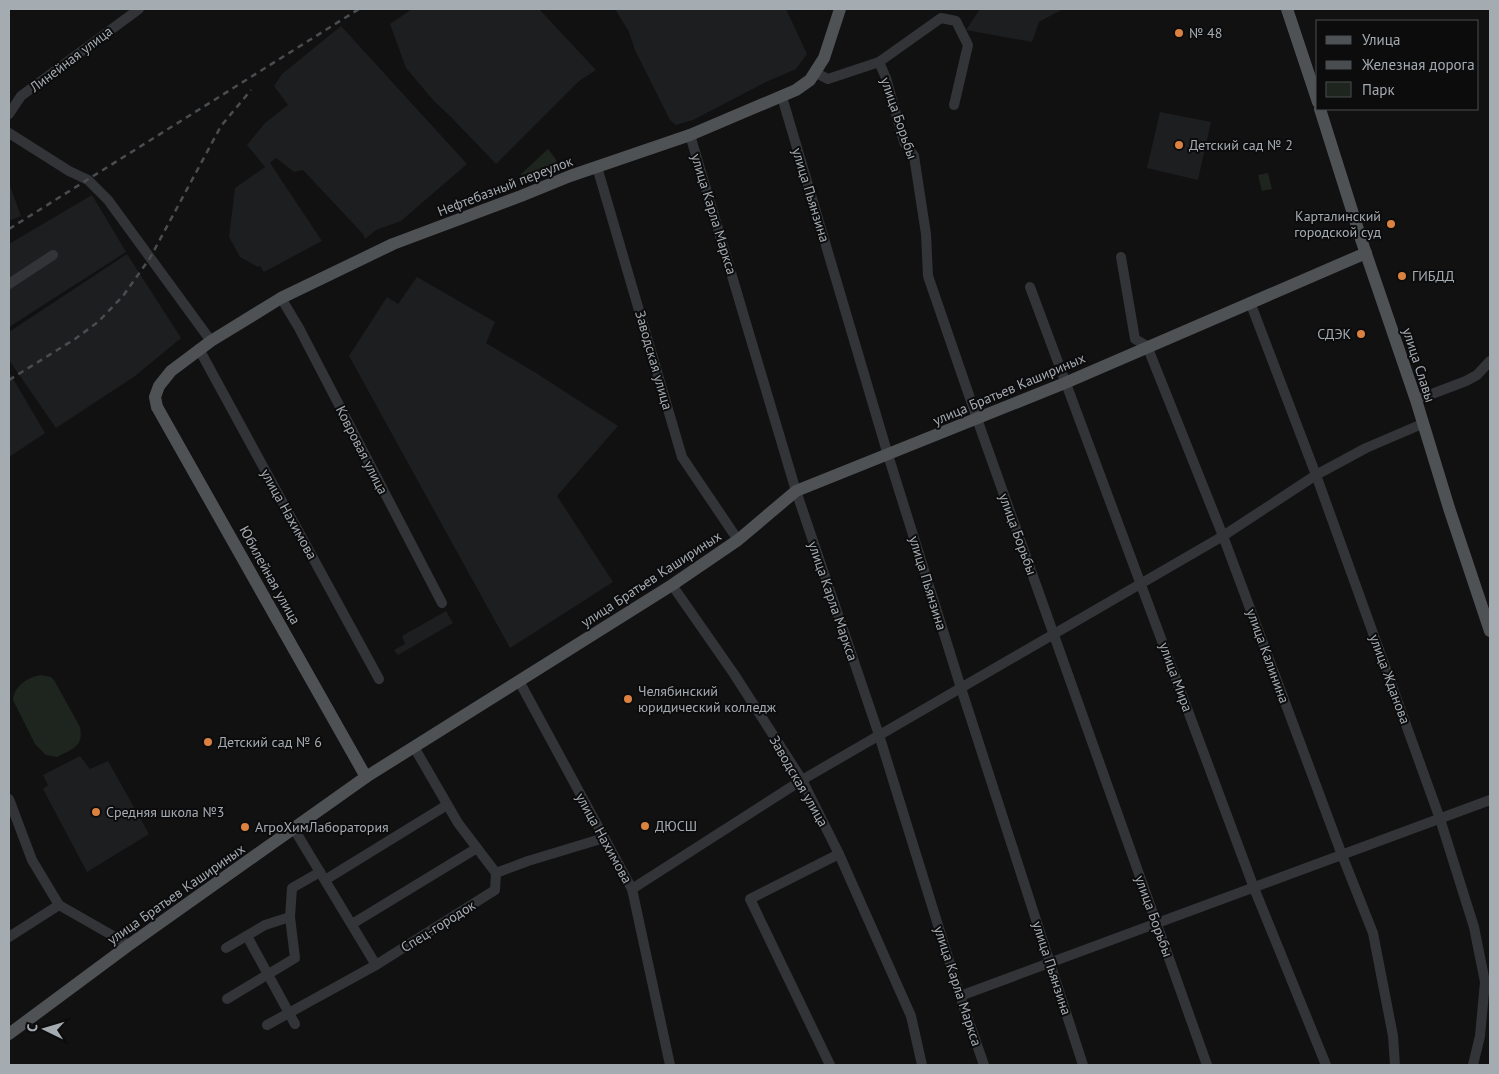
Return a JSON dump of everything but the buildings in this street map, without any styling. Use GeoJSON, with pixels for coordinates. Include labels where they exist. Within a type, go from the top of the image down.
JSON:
{"type":"FeatureCollection","features":[{"type":"Feature","properties":{"kind":"main road","name":"Нефтебазный переулок"},"geometry":{"type":"LineString","coordinates":[[159,386],[172,371],[199,349],[281,298],[394,244],[570,176],[690,135],[782,97],[803,85],[816,73],[824,58],[840,9]]}},
{"type":"Feature","properties":{"kind":"main road"},"geometry":{"type":"LineString","coordinates":[[1287,9],[1316,96]]}},
{"type":"Feature","properties":{"kind":"main road","name":"улица Славы"},"geometry":{"type":"LineString","coordinates":[[1320,110],[1416,400],[1422,424],[1487,611],[1490,631]]}},
{"type":"Feature","properties":{"kind":"main road","name":"улица Братьев Кашириных"},"geometry":{"type":"LineString","coordinates":[[9,1034],[129,945],[366,777],[672,585],[738,540],[796,491],[1065,383],[1366,253]]}},
{"type":"Feature","properties":{"kind":"main road","name":"Юбилейная улица"},"geometry":{"type":"LineString","coordinates":[[159,386],[156,397],[157,407],[366,777]]}},
{"type":"Feature","properties":{"kind":"street","name":"Линейная улица"},"geometry":{"type":"LineString","coordinates":[[9,114],[22,96],[139,9]]}},
{"type":"Feature","properties":{"kind":"street"},"geometry":{"type":"LineString","coordinates":[[879,62],[941,18],[956,21],[968,45],[954,105]]}},
{"type":"Feature","properties":{"kind":"street","name":"улица Борьбы"},"geometry":{"type":"LineString","coordinates":[[816,73],[828,79],[879,62],[886,78],[904,142],[914,156],[926,234],[928,276],[1207,1065]]}},
{"type":"Feature","properties":{"kind":"street","name":"улица Пьянзина"},"geometry":{"type":"LineString","coordinates":[[782,97],[888,455],[1083,1065]]}},
{"type":"Feature","properties":{"kind":"street"},"geometry":{"type":"LineString","coordinates":[[9,132],[69,171],[88,180],[108,200],[211,341]]}},
{"type":"Feature","properties":{"kind":"street","name":"улица Карла Маркса"},"geometry":{"type":"LineString","coordinates":[[690,135],[796,491],[879,735],[960,996],[984,1065]]}},
{"type":"Feature","properties":{"kind":"street","name":"Заводская улица"},"geometry":{"type":"LineString","coordinates":[[597,167],[682,457],[738,540]]}},
{"type":"Feature","properties":{"kind":"street"},"geometry":{"type":"LineString","coordinates":[[9,284],[53,255]]}},
{"type":"Feature","properties":{"kind":"street","name":"улица Калинина"},"geometry":{"type":"LineString","coordinates":[[1121,257],[1135,339],[1147,346],[1223,536],[1373,933],[1393,1036],[1395,1065]]}},
{"type":"Feature","properties":{"kind":"street","name":"улица Мира"},"geometry":{"type":"LineString","coordinates":[[1030,286],[1254,888],[1326,1065]]}},
{"type":"Feature","properties":{"kind":"street","name":"Ковровая улица"},"geometry":{"type":"LineString","coordinates":[[281,298],[299,328],[442,603]]}},
{"type":"Feature","properties":{"kind":"street","name":"улица Жданова"},"geometry":{"type":"LineString","coordinates":[[1250,302],[1316,476],[1440,819],[1474,926],[1485,982],[1480,1036],[1473,1065]]}},
{"type":"Feature","properties":{"kind":"street","name":"улица Нахимова"},"geometry":{"type":"LineString","coordinates":[[199,349],[379,679]]}},
{"type":"Feature","properties":{"kind":"street"},"geometry":{"type":"LineString","coordinates":[[1416,400],[1466,381],[1477,375],[1490,361]]}},
{"type":"Feature","properties":{"kind":"street"},"geometry":{"type":"LineString","coordinates":[[632,889],[802,780],[1223,536],[1316,476],[1366,448],[1422,424]]}},
{"type":"Feature","properties":{"kind":"street","name":"Заводская улица"},"geometry":{"type":"LineString","coordinates":[[672,585],[734,674],[802,780],[839,854],[911,1016],[922,1065]]}},
{"type":"Feature","properties":{"kind":"street","name":"улица Нахимова"},"geometry":{"type":"LineString","coordinates":[[519,682],[632,889],[670,1065]]}},
{"type":"Feature","properties":{"kind":"street"},"geometry":{"type":"LineString","coordinates":[[414,747],[458,823],[496,873],[528,861],[604,838]]}},
{"type":"Feature","properties":{"kind":"street"},"geometry":{"type":"LineString","coordinates":[[9,800],[32,860],[59,905],[129,945]]}},
{"type":"Feature","properties":{"kind":"street"},"geometry":{"type":"LineString","coordinates":[[960,996],[1051,964],[1490,800]]}},
{"type":"Feature","properties":{"kind":"street"},"geometry":{"type":"LineString","coordinates":[[227,999],[295,958],[290,917],[292,888],[322,876],[447,805]]}},
{"type":"Feature","properties":{"kind":"street"},"geometry":{"type":"LineString","coordinates":[[294,829],[376,965]]}},
{"type":"Feature","properties":{"kind":"street"},"geometry":{"type":"LineString","coordinates":[[352,924],[477,848]]}},
{"type":"Feature","properties":{"kind":"street"},"geometry":{"type":"LineString","coordinates":[[830,1065],[750,899],[839,854]]}},
{"type":"Feature","properties":{"kind":"street","name":"Спец-городок"},"geometry":{"type":"LineString","coordinates":[[267,1025],[376,965],[495,890],[496,873]]}},
{"type":"Feature","properties":{"kind":"street"},"geometry":{"type":"LineString","coordinates":[[9,937],[59,905]]}},
{"type":"Feature","properties":{"kind":"street"},"geometry":{"type":"LineString","coordinates":[[226,948],[265,925],[290,917]]}},
{"type":"Feature","properties":{"kind":"street"},"geometry":{"type":"LineString","coordinates":[[247,936],[295,1024]]}},
{"type":"Feature","properties":{"kind":"shaded area"},"geometry":{"type":"Polygon","coordinates":[[[412,9],[539,9],[596,70],[579,81],[496,164],[434,101],[406,68],[390,24],[412,9]]]}},
{"type":"Feature","properties":{"kind":"shaded area"},"geometry":{"type":"Polygon","coordinates":[[[615,9],[786,9],[807,54],[796,69],[766,82],[693,120],[676,125],[670,120],[635,50],[629,32],[615,9]]]}},
{"type":"Feature","properties":{"kind":"shaded area"},"geometry":{"type":"Polygon","coordinates":[[[980,9],[1063,9],[1039,22],[1032,42],[966,30],[980,9]]]}},
{"type":"Feature","properties":{"kind":"shaded area"},"geometry":{"type":"Polygon","coordinates":[[[341,26],[467,164],[401,221],[376,230],[365,239],[363,234],[303,170],[294,172],[276,158],[270,163],[322,241],[264,272],[260,266],[258,267],[240,257],[229,237],[235,188],[265,167],[247,145],[265,123],[288,105],[274,86],[282,74],[341,26]]]}},
{"type":"Feature","properties":{"kind":"shaded area","name":"Детский сад № 2"},"geometry":{"type":"Polygon","coordinates":[[[1160,112],[1211,122],[1198,180],[1147,168],[1160,112]]]}},
{"type":"Feature","properties":{"kind":"shaded area"},"geometry":{"type":"Polygon","coordinates":[[[9,183],[21,216],[9,221],[9,183]]]}},
{"type":"Feature","properties":{"kind":"shaded area"},"geometry":{"type":"Polygon","coordinates":[[[92,195],[126,252],[9,327],[9,244],[92,195]]]}},
{"type":"Feature","properties":{"kind":"shaded area"},"geometry":{"type":"Polygon","coordinates":[[[127,254],[181,338],[135,376],[56,428],[9,360],[9,332],[127,254]]]}},
{"type":"Feature","properties":{"kind":"shaded area"},"geometry":{"type":"Polygon","coordinates":[[[417,277],[495,322],[486,343],[618,426],[557,496],[613,582],[510,648],[349,356],[387,297],[398,304],[417,277]]]}},
{"type":"Feature","properties":{"kind":"shaded area"},"geometry":{"type":"Polygon","coordinates":[[[9,372],[45,433],[9,457],[9,372]]]}},
{"type":"Feature","properties":{"kind":"shaded area"},"geometry":{"type":"Polygon","coordinates":[[[446,611],[453,623],[398,655],[394,650],[405,644],[402,636],[446,611]]]}},
{"type":"Feature","properties":{"kind":"shaded area","name":"Средняя школа №3"},"geometry":{"type":"Polygon","coordinates":[[[80,756],[90,769],[108,761],[149,834],[87,872],[43,789],[48,785],[43,775],[80,756]]]}},
{"type":"Feature","properties":{"kind":"green space"},"geometry":{"type":"Polygon","coordinates":[[[548,149],[559,167],[523,180],[521,174],[548,149]]]}},
{"type":"Feature","properties":{"kind":"green space"},"geometry":{"type":"Polygon","coordinates":[[[1268,173],[1272,189],[1262,191],[1258,175],[1268,173]]]}},
{"type":"Feature","properties":{"kind":"green space"},"geometry":{"type":"Polygon","coordinates":[[[41,675],[51,677],[54,680],[80,727],[80,739],[76,746],[57,757],[46,755],[35,744],[13,700],[16,690],[22,683],[41,675]]]}},
{"type":"Feature","properties":{"kind":"railway"},"geometry":{"type":"LineString","coordinates":[[9,229],[359,9]]}},
{"type":"Feature","properties":{"kind":"railway"},"geometry":{"type":"LineString","coordinates":[[9,380],[75,339],[98,322],[123,296],[150,258],[221,126],[251,90]]}},
{"type":"Feature","properties":{"kind":"place","name":"№ 48"},"geometry":{"type":"Point","coordinates":[1179,33]}},
{"type":"Feature","properties":{"kind":"place","name":"Детский сад № 2"},"geometry":{"type":"Point","coordinates":[1179,145]}},
{"type":"Feature","properties":{"kind":"place","name":"Карталинский городской суд"},"geometry":{"type":"Point","coordinates":[1391,224]}},
{"type":"Feature","properties":{"kind":"place","name":"ГИБДД"},"geometry":{"type":"Point","coordinates":[1402,276]}},
{"type":"Feature","properties":{"kind":"place","name":"СДЭК"},"geometry":{"type":"Point","coordinates":[1361,334]}},
{"type":"Feature","properties":{"kind":"place","name":"Челябинский юридический колледж"},"geometry":{"type":"Point","coordinates":[628,699]}},
{"type":"Feature","properties":{"kind":"place","name":"Детский сад № 6"},"geometry":{"type":"Point","coordinates":[208,742]}},
{"type":"Feature","properties":{"kind":"place","name":"Средняя школа №3"},"geometry":{"type":"Point","coordinates":[96,812]}},
{"type":"Feature","properties":{"kind":"place","name":"ДЮСШ"},"geometry":{"type":"Point","coordinates":[645,826]}},
{"type":"Feature","properties":{"kind":"place","name":"АгроХимЛаборатория"},"geometry":{"type":"Point","coordinates":[245,827]}}]}
